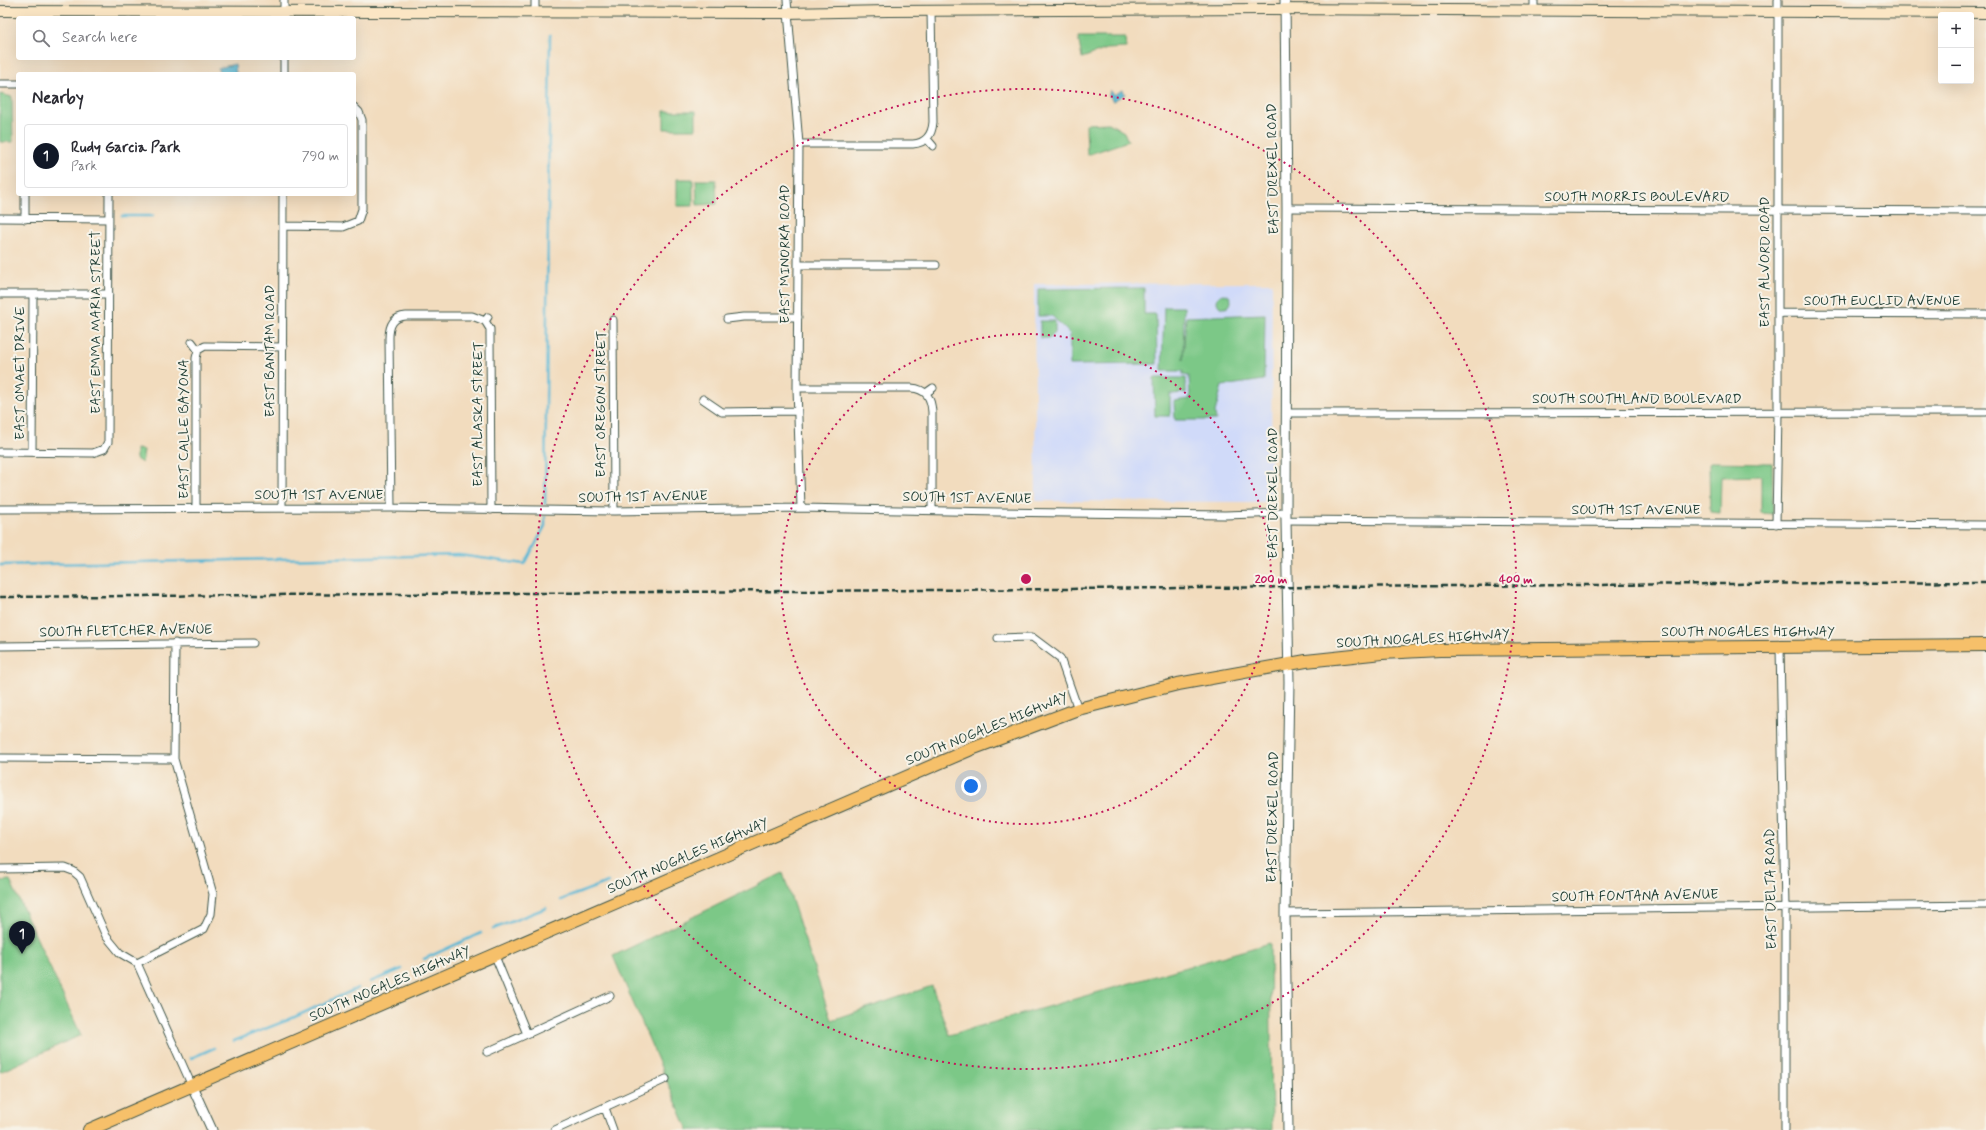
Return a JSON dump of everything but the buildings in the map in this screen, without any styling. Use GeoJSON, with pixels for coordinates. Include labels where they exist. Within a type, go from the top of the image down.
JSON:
{"type":"FeatureCollection","features":[{"type":"Feature","properties":{"kind":"main road"},"geometry":{"type":"LineString","coordinates":[[0,11],[284,15],[535,12],[787,13],[1285,5],[1534,11],[1986,13]]}},
{"type":"Feature","properties":{"kind":"main road","name":"SOUTH NOGALES HIGHWAY"},"geometry":{"type":"LineString","coordinates":[[89,1130],[495,956],[969,750],[1078,709],[1178,684],[1226,674],[1289,665],[1306,661],[1382,653],[1440,650],[1986,645]]}},
{"type":"Feature","properties":{"kind":"street"},"geometry":{"type":"LineString","coordinates":[[284,0],[284,15]]}},
{"type":"Feature","properties":{"kind":"street"},"geometry":{"type":"LineString","coordinates":[[535,0],[535,12]]}},
{"type":"Feature","properties":{"kind":"street","name":"EAST MINORKA ROAD"},"geometry":{"type":"LineString","coordinates":[[787,0],[799,144],[797,412],[801,508]]}},
{"type":"Feature","properties":{"kind":"street"},"geometry":{"type":"LineString","coordinates":[[1534,0],[1534,11]]}},
{"type":"Feature","properties":{"kind":"street","name":"EAST ALVORD ROAD"},"geometry":{"type":"LineString","coordinates":[[1776,524],[1778,412],[1778,0]]}},
{"type":"Feature","properties":{"kind":"street","name":"EAST DREXEL ROAD"},"geometry":{"type":"LineString","coordinates":[[1285,5],[1287,208],[1286,517],[1289,665],[1285,913],[1288,1130]]}},
{"type":"Feature","properties":{"kind":"street"},"geometry":{"type":"LineString","coordinates":[[799,144],[913,144],[926,139],[931,132],[933,122],[931,11]]}},
{"type":"Feature","properties":{"kind":"street"},"geometry":{"type":"LineString","coordinates":[[284,60],[284,72]]}},
{"type":"Feature","properties":{"kind":"street"},"geometry":{"type":"LineString","coordinates":[[0,84],[16,84]]}},
{"type":"Feature","properties":{"kind":"street"},"geometry":{"type":"LineString","coordinates":[[283,226],[344,227],[359,224],[362,209],[362,120],[357,108]]}},
{"type":"Feature","properties":{"kind":"street"},"geometry":{"type":"LineString","coordinates":[[926,139],[933,146]]}},
{"type":"Feature","properties":{"kind":"street"},"geometry":{"type":"LineString","coordinates":[[25,196],[25,219]]}},
{"type":"Feature","properties":{"kind":"street","name":"EAST EMMA MARIA STREET"},"geometry":{"type":"LineString","coordinates":[[32,452],[93,453],[104,449],[108,442],[109,196]]}},
{"type":"Feature","properties":{"kind":"street","name":"EAST BANTAM ROAD"},"geometry":{"type":"LineString","coordinates":[[282,508],[283,196]]}},
{"type":"Feature","properties":{"kind":"street","name":"SOUTH MORRIS BOULEVARD"},"geometry":{"type":"LineString","coordinates":[[1287,208],[1986,211]]}},
{"type":"Feature","properties":{"kind":"street"},"geometry":{"type":"LineString","coordinates":[[0,218],[109,219]]}},
{"type":"Feature","properties":{"kind":"street"},"geometry":{"type":"LineString","coordinates":[[798,265],[936,265]]}},
{"type":"Feature","properties":{"kind":"street"},"geometry":{"type":"LineString","coordinates":[[0,294],[109,294]]}},
{"type":"Feature","properties":{"kind":"street","name":"EAST OMAET DRIVE"},"geometry":{"type":"LineString","coordinates":[[32,452],[33,294]]}},
{"type":"Feature","properties":{"kind":"street","name":"SOUTH EUCLID AVENUE"},"geometry":{"type":"LineString","coordinates":[[1778,313],[1986,314]]}},
{"type":"Feature","properties":{"kind":"street","name":"EAST ALASKA STREET"},"geometry":{"type":"LineString","coordinates":[[391,508],[390,319],[401,316],[477,316],[486,319],[490,329],[491,510]]}},
{"type":"Feature","properties":{"kind":"street"},"geometry":{"type":"LineString","coordinates":[[727,319],[744,317],[798,316]]}},
{"type":"Feature","properties":{"kind":"street","name":"EAST OREGON STREET"},"geometry":{"type":"LineString","coordinates":[[613,320],[614,511]]}},
{"type":"Feature","properties":{"kind":"street"},"geometry":{"type":"LineString","coordinates":[[192,342],[198,350],[205,346],[283,347]]}},
{"type":"Feature","properties":{"kind":"street","name":"EAST CALLE BAYONA"},"geometry":{"type":"LineString","coordinates":[[196,508],[196,358],[198,350]]}},
{"type":"Feature","properties":{"kind":"street"},"geometry":{"type":"LineString","coordinates":[[797,388],[918,388],[926,394],[931,403],[932,412],[932,510]]}},
{"type":"Feature","properties":{"kind":"street"},"geometry":{"type":"LineString","coordinates":[[926,394],[933,388]]}},
{"type":"Feature","properties":{"kind":"street"},"geometry":{"type":"LineString","coordinates":[[703,399],[722,412],[797,412]]}},
{"type":"Feature","properties":{"kind":"street","name":"SOUTH SOUTHLAND BOULEVARD"},"geometry":{"type":"LineString","coordinates":[[1287,413],[1986,412]]}},
{"type":"Feature","properties":{"kind":"street"},"geometry":{"type":"LineString","coordinates":[[0,452],[32,452]]}},
{"type":"Feature","properties":{"kind":"street","name":"SOUTH 1ST AVENUE"},"geometry":{"type":"LineString","coordinates":[[0,509],[391,508],[614,511],[801,508],[1286,517],[1776,524],[1986,525]]}},
{"type":"Feature","properties":{"kind":"street"},"geometry":{"type":"LineString","coordinates":[[998,638],[1032,638],[1060,658],[1078,709]]}},
{"type":"Feature","properties":{"kind":"street","name":"SOUTH FLETCHER AVENUE"},"geometry":{"type":"LineString","coordinates":[[0,646],[253,643]]}},
{"type":"Feature","properties":{"kind":"street"},"geometry":{"type":"LineString","coordinates":[[137,963],[204,929],[211,914],[213,894],[174,759],[175,644]]}},
{"type":"Feature","properties":{"kind":"street","name":"EAST DELTA ROAD"},"geometry":{"type":"LineString","coordinates":[[1780,647],[1785,908],[1786,1130]]}},
{"type":"Feature","properties":{"kind":"street"},"geometry":{"type":"LineString","coordinates":[[0,758],[174,759]]}},
{"type":"Feature","properties":{"kind":"street"},"geometry":{"type":"LineString","coordinates":[[0,869],[61,868],[73,871],[83,882],[106,936],[120,953],[137,963],[212,1130]]}},
{"type":"Feature","properties":{"kind":"street","name":"SOUTH FONTANA AVENUE"},"geometry":{"type":"LineString","coordinates":[[1285,913],[1986,906]]}},
{"type":"Feature","properties":{"kind":"street"},"geometry":{"type":"LineString","coordinates":[[495,956],[527,1034]]}},
{"type":"Feature","properties":{"kind":"street"},"geometry":{"type":"LineString","coordinates":[[487,1052],[610,996]]}},
{"type":"Feature","properties":{"kind":"street"},"geometry":{"type":"LineString","coordinates":[[555,1130],[666,1079]]}},
{"type":"Feature","properties":{"kind":"street"},"geometry":{"type":"LineString","coordinates":[[605,1108],[613,1130]]}},
{"type":"Feature","properties":{"kind":"shaded area"},"geometry":{"type":"Polygon","coordinates":[[[1272,283],[1271,502],[1036,501],[1034,284],[1272,283]]]}},
{"type":"Feature","properties":{"kind":"green space"},"geometry":{"type":"Polygon","coordinates":[[[1078,37],[1125,37],[1126,48],[1107,49],[1082,58],[1078,37]]]}},
{"type":"Feature","properties":{"kind":"green space"},"geometry":{"type":"Polygon","coordinates":[[[0,94],[12,97],[13,142],[0,142],[0,94]]]}},
{"type":"Feature","properties":{"kind":"green space"},"geometry":{"type":"Polygon","coordinates":[[[664,111],[696,111],[696,129],[664,129],[664,111]]]}},
{"type":"Feature","properties":{"kind":"green space"},"geometry":{"type":"Polygon","coordinates":[[[1109,123],[1124,132],[1128,141],[1087,155],[1086,124],[1109,123]]]}},
{"type":"Feature","properties":{"kind":"green space"},"geometry":{"type":"Polygon","coordinates":[[[677,179],[693,179],[693,206],[677,206],[677,179]]]}},
{"type":"Feature","properties":{"kind":"green space"},"geometry":{"type":"Polygon","coordinates":[[[696,180],[716,180],[717,204],[697,205],[696,180]]]}},
{"type":"Feature","properties":{"kind":"green space"},"geometry":{"type":"Polygon","coordinates":[[[1144,288],[1144,314],[1156,314],[1157,364],[1070,365],[1070,334],[1052,316],[1038,316],[1038,289],[1144,288]]]}},
{"type":"Feature","properties":{"kind":"green space"},"geometry":{"type":"Polygon","coordinates":[[[1224,294],[1229,296],[1231,301],[1229,306],[1224,308],[1219,306],[1217,301],[1219,296],[1224,294]]]}},
{"type":"Feature","properties":{"kind":"green space"},"geometry":{"type":"Polygon","coordinates":[[[1164,307],[1184,307],[1183,360],[1186,317],[1265,314],[1264,380],[1222,386],[1215,412],[1216,420],[1175,420],[1174,401],[1190,399],[1189,376],[1183,375],[1183,371],[1162,371],[1164,307]]]}},
{"type":"Feature","properties":{"kind":"green space"},"geometry":{"type":"Polygon","coordinates":[[[1040,321],[1055,321],[1055,332],[1049,338],[1040,338],[1040,321]]]}},
{"type":"Feature","properties":{"kind":"green space"},"geometry":{"type":"Polygon","coordinates":[[[1154,378],[1186,378],[1186,393],[1170,394],[1170,416],[1155,416],[1154,378]]]}},
{"type":"Feature","properties":{"kind":"green space"},"geometry":{"type":"Polygon","coordinates":[[[136,449],[144,450],[142,463],[136,459],[136,449]]]}},
{"type":"Feature","properties":{"kind":"green space"},"geometry":{"type":"Polygon","coordinates":[[[1709,462],[1772,463],[1773,514],[1761,513],[1761,476],[1721,477],[1720,513],[1710,512],[1709,462]]]}},
{"type":"Feature","properties":{"kind":"green space"},"geometry":{"type":"Polygon","coordinates":[[[783,873],[831,1020],[932,986],[949,1035],[1270,943],[1272,1130],[688,1130],[613,956],[783,873]]]}},
{"type":"Feature","properties":{"kind":"green space"},"geometry":{"type":"Polygon","coordinates":[[[10,880],[81,1035],[0,1072],[0,881],[10,880]]]}},
{"type":"Feature","properties":{"kind":"water"},"geometry":{"type":"Polygon","coordinates":[[[235,64],[236,72],[219,72],[218,68],[235,64]]]}},
{"type":"Feature","properties":{"kind":"water"},"geometry":{"type":"Polygon","coordinates":[[[1110,90],[1114,95],[1123,90],[1125,94],[1113,101],[1109,95],[1110,90]]]}},
{"type":"Feature","properties":{"kind":"waterway"},"geometry":{"type":"LineString","coordinates":[[545,504],[550,35]]}},
{"type":"Feature","properties":{"kind":"waterway"},"geometry":{"type":"LineString","coordinates":[[122,216],[153,216]]}},
{"type":"Feature","properties":{"kind":"waterway"},"geometry":{"type":"LineString","coordinates":[[0,565],[459,555],[525,564],[545,526],[545,517]]}},
{"type":"Feature","properties":{"kind":"waterway"},"geometry":{"type":"LineString","coordinates":[[561,900],[608,882]]}},
{"type":"Feature","properties":{"kind":"waterway"},"geometry":{"type":"LineString","coordinates":[[493,929],[546,908]]}},
{"type":"Feature","properties":{"kind":"waterway"},"geometry":{"type":"LineString","coordinates":[[424,959],[481,933]]}},
{"type":"Feature","properties":{"kind":"waterway"},"geometry":{"type":"LineString","coordinates":[[370,982],[402,969]]}},
{"type":"Feature","properties":{"kind":"waterway"},"geometry":{"type":"LineString","coordinates":[[234,1041],[288,1020],[358,988]]}},
{"type":"Feature","properties":{"kind":"waterway"},"geometry":{"type":"LineString","coordinates":[[191,1058],[214,1048]]}},
{"type":"Feature","properties":{"kind":"railway"},"geometry":{"type":"LineString","coordinates":[[0,597],[1986,582]]}},
{"type":"Feature","properties":{"kind":"place","name":"Rudy Garcia Park"},"geometry":{"type":"Point","coordinates":[22,954]}}]}
